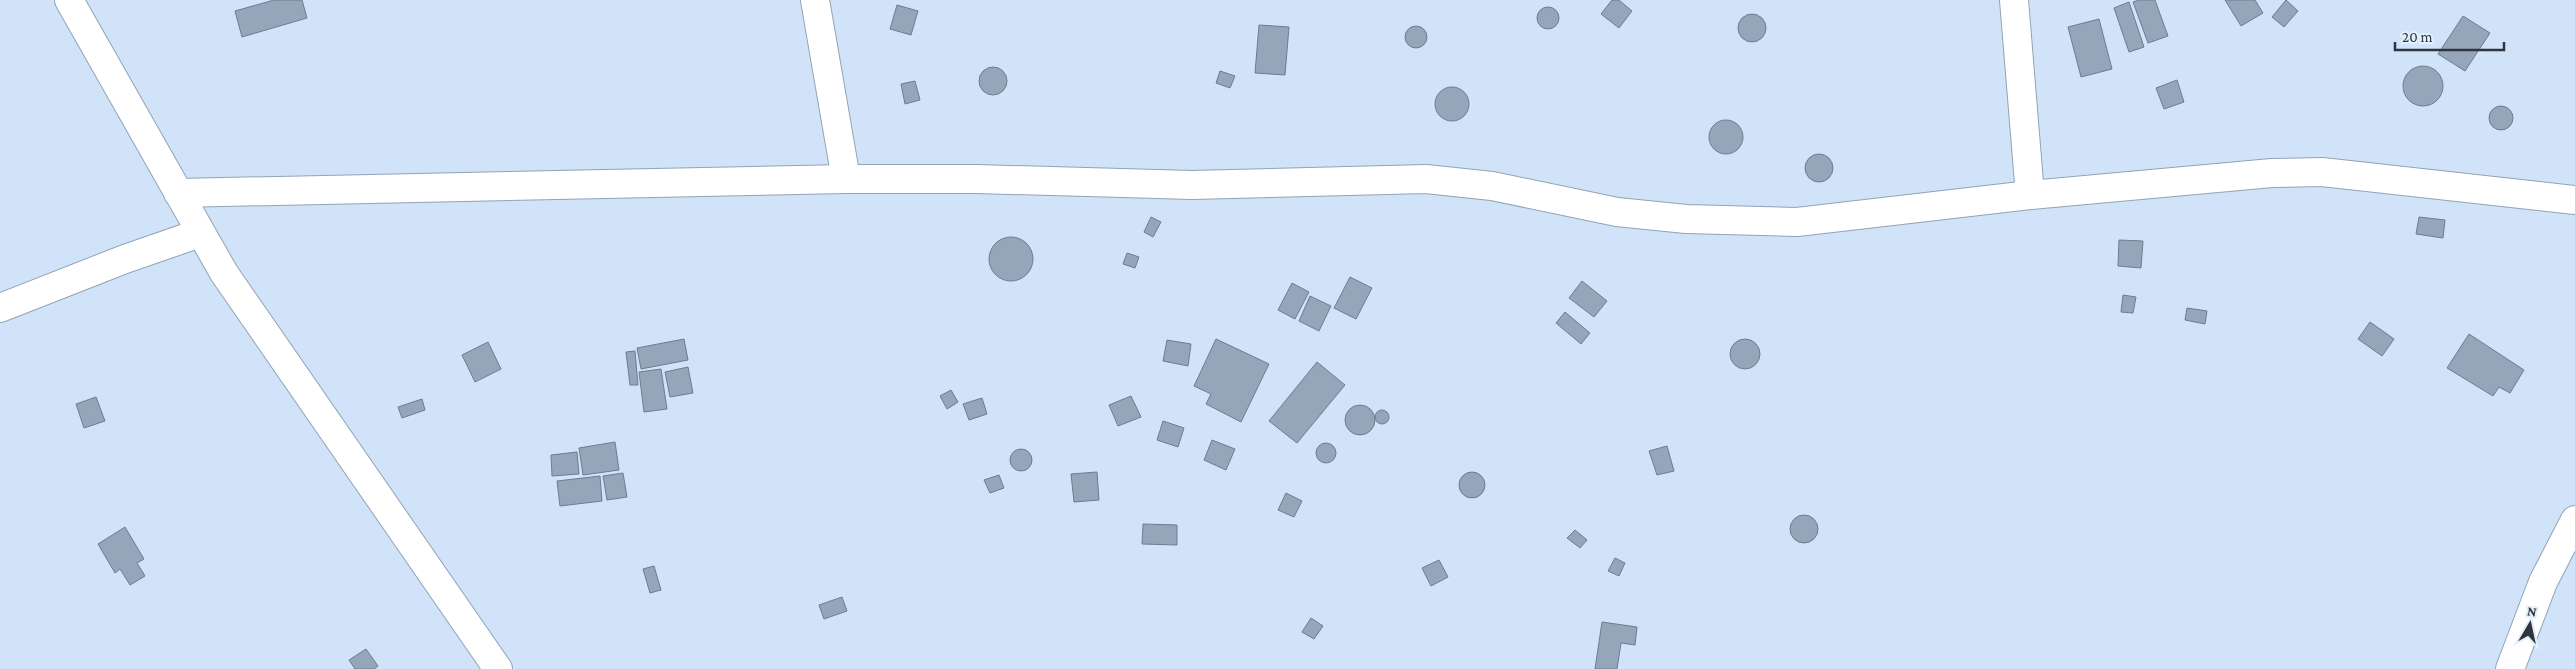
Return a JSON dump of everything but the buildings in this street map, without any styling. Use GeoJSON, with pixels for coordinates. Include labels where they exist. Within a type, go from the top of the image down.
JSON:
{"type":"FeatureCollection","features":[{"type":"Feature","properties":{"kind":"street"},"geometry":{"type":"LineString","coordinates":[[70,0],[224,273],[498,669]]}},
{"type":"Feature","properties":{"kind":"street"},"geometry":{"type":"LineString","coordinates":[[815,0],[846,179]]}},
{"type":"Feature","properties":{"kind":"street"},"geometry":{"type":"LineString","coordinates":[[2014,0],[2030,195]]}},
{"type":"Feature","properties":{"kind":"street"},"geometry":{"type":"LineString","coordinates":[[178,193],[846,179],[976,179],[1192,185],[1426,179],[1492,186],[1617,212],[1686,219],[1797,222],[2030,195],[2272,173],[2322,172],[2575,200]]}},
{"type":"Feature","properties":{"kind":"street"},"geometry":{"type":"LineString","coordinates":[[0,308],[125,259],[200,233]]}},
{"type":"Feature","properties":{"kind":"street"},"geometry":{"type":"LineString","coordinates":[[2510,669],[2543,582],[2575,520]]}}]}
